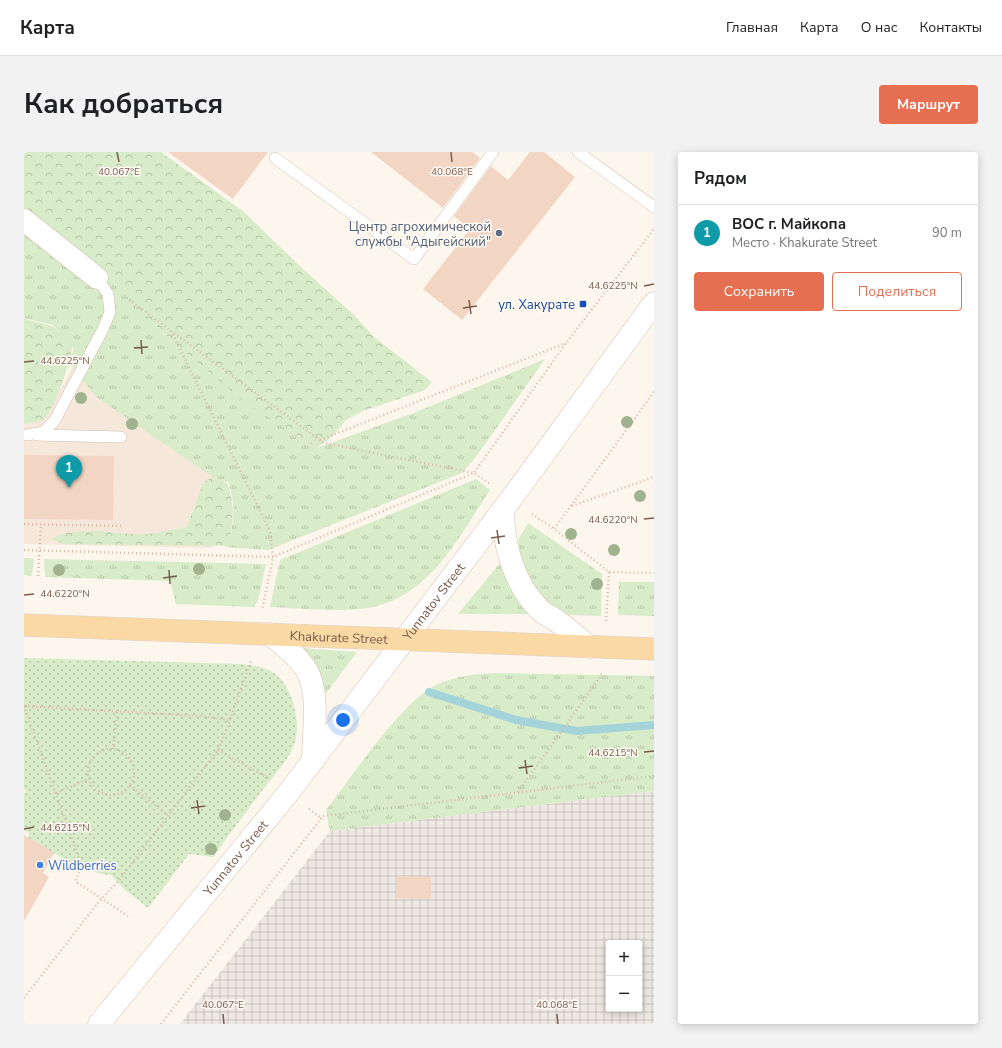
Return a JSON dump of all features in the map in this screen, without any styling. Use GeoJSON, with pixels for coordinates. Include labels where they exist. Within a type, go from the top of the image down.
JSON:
{"type":"FeatureCollection","features":[{"type":"Feature","properties":{"kind":"main road"},"geometry":{"type":"LineString","coordinates":[[24,220],[98,278]]}},
{"type":"Feature","properties":{"kind":"main road","name":"Yunnatov Street"},"geometry":{"type":"LineString","coordinates":[[99,1024],[289,792],[406,639],[654,303]]}},
{"type":"Feature","properties":{"kind":"main road"},"geometry":{"type":"LineString","coordinates":[[503,509],[505,535],[510,558],[517,578],[527,594],[541,611],[558,622],[589,647]]}},
{"type":"Feature","properties":{"kind":"main road","name":"Khakurate Street"},"geometry":{"type":"LineString","coordinates":[[24,625],[654,649]]}},
{"type":"Feature","properties":{"kind":"main road"},"geometry":{"type":"LineString","coordinates":[[263,633],[297,658],[308,672],[314,700],[313,760]]}},
{"type":"Feature","properties":{"kind":"lane"},"geometry":{"type":"LineString","coordinates":[[275,158],[414,259],[493,152]]}},
{"type":"Feature","properties":{"kind":"lane"},"geometry":{"type":"LineString","coordinates":[[578,152],[654,207]]}},
{"type":"Feature","properties":{"kind":"lane"},"geometry":{"type":"LineString","coordinates":[[25,435],[44,432],[55,420],[103,329],[110,312],[108,294],[98,278]]}},
{"type":"Feature","properties":{"kind":"lane"},"geometry":{"type":"LineString","coordinates":[[25,435],[121,437]]}},
{"type":"Feature","properties":{"kind":"path"},"geometry":{"type":"LineString","coordinates":[[24,550],[273,557],[474,473],[566,343],[654,229]]}},
{"type":"Feature","properties":{"kind":"path"},"geometry":{"type":"LineString","coordinates":[[98,278],[324,443],[474,473]]}},
{"type":"Feature","properties":{"kind":"path"},"geometry":{"type":"LineString","coordinates":[[171,331],[270,531],[273,557],[263,633]]}},
{"type":"Feature","properties":{"kind":"path"},"geometry":{"type":"LineString","coordinates":[[320,440],[566,343]]}},
{"type":"Feature","properties":{"kind":"path"},"geometry":{"type":"LineString","coordinates":[[654,392],[554,529],[609,572],[654,573]]}},
{"type":"Feature","properties":{"kind":"path"},"geometry":{"type":"LineString","coordinates":[[571,506],[654,477]]}},
{"type":"Feature","properties":{"kind":"path"},"geometry":{"type":"LineString","coordinates":[[24,524],[121,526]]}},
{"type":"Feature","properties":{"kind":"path"},"geometry":{"type":"LineString","coordinates":[[38,576],[41,524]]}},
{"type":"Feature","properties":{"kind":"path"},"geometry":{"type":"LineString","coordinates":[[24,998],[102,899],[120,879],[218,750],[249,665]]}},
{"type":"Feature","properties":{"kind":"path"},"geometry":{"type":"LineString","coordinates":[[128,916],[76,882],[81,864],[24,706],[198,716],[230,720]]}},
{"type":"Feature","properties":{"kind":"path"},"geometry":{"type":"LineString","coordinates":[[113,749],[117,711]]}},
{"type":"Feature","properties":{"kind":"path"},"geometry":{"type":"LineString","coordinates":[[518,792],[567,723]]}},
{"type":"Feature","properties":{"kind":"path"},"geometry":{"type":"LineString","coordinates":[[113,749],[124,753],[133,764],[134,771],[130,785],[118,793],[103,793],[97,789],[90,778],[89,768],[96,754],[103,750],[113,749]]}},
{"type":"Feature","properties":{"kind":"path"},"geometry":{"type":"LineString","coordinates":[[218,750],[289,792]]}},
{"type":"Feature","properties":{"kind":"path"},"geometry":{"type":"LineString","coordinates":[[161,1024],[323,816],[654,776]]}},
{"type":"Feature","properties":{"kind":"path"},"geometry":{"type":"LineString","coordinates":[[56,793],[90,778]]}},
{"type":"Feature","properties":{"kind":"path"},"geometry":{"type":"LineString","coordinates":[[130,785],[168,815]]}},
{"type":"Feature","properties":{"kind":"shaded area"},"geometry":{"type":"Polygon","coordinates":[[[74,365],[225,482],[213,548],[24,544],[24,425],[45,418],[74,365]]]}},
{"type":"Feature","properties":{"kind":"shaded area"},"geometry":{"type":"Polygon","coordinates":[[[654,791],[654,1024],[180,1024],[330,831],[654,791]]]}},
{"type":"Feature","properties":{"kind":"green space"},"geometry":{"type":"Polygon","coordinates":[[[24,152],[161,152],[244,212],[304,270],[353,314],[374,337],[432,382],[425,390],[363,411],[346,420],[333,436],[317,448],[242,400],[166,336],[110,279],[67,265],[24,231],[24,152]]]}},
{"type":"Feature","properties":{"kind":"green space"},"geometry":{"type":"Polygon","coordinates":[[[24,232],[110,279],[165,335],[241,399],[317,448],[416,412],[545,359],[476,457],[462,473],[268,550],[226,547],[234,515],[233,500],[229,483],[213,477],[99,399],[69,362],[74,348],[53,325],[24,318],[24,232]]]}},
{"type":"Feature","properties":{"kind":"green space"},"geometry":{"type":"Polygon","coordinates":[[[24,319],[53,326],[73,346],[62,384],[50,411],[44,420],[26,424],[24,424],[24,319]]]}},
{"type":"Feature","properties":{"kind":"green space"},"geometry":{"type":"Polygon","coordinates":[[[212,477],[228,484],[232,500],[233,515],[227,546],[64,544],[52,539],[62,534],[73,532],[98,531],[147,534],[187,527],[203,483],[212,477]]]}},
{"type":"Feature","properties":{"kind":"green space"},"geometry":{"type":"Polygon","coordinates":[[[476,479],[490,490],[455,544],[442,561],[428,577],[412,590],[393,600],[362,609],[336,610],[270,607],[280,560],[476,479]]]}},
{"type":"Feature","properties":{"kind":"green space"},"geometry":{"type":"Polygon","coordinates":[[[528,523],[602,574],[601,616],[565,615],[535,593],[517,553],[519,538],[528,523]]]}},
{"type":"Feature","properties":{"kind":"green space"},"geometry":{"type":"Polygon","coordinates":[[[24,558],[34,559],[32,576],[24,575],[24,558]]]}},
{"type":"Feature","properties":{"kind":"green space"},"geometry":{"type":"Polygon","coordinates":[[[44,559],[266,564],[258,600],[254,607],[176,604],[170,581],[45,577],[44,559]]]}},
{"type":"Feature","properties":{"kind":"green space"},"geometry":{"type":"Polygon","coordinates":[[[500,563],[521,606],[530,614],[458,614],[500,563]]]}},
{"type":"Feature","properties":{"kind":"green space"},"geometry":{"type":"Polygon","coordinates":[[[619,582],[654,582],[654,616],[618,615],[619,582]]]}},
{"type":"Feature","properties":{"kind":"green space"},"geometry":{"type":"Polygon","coordinates":[[[300,648],[357,652],[324,696],[300,648]]]}},
{"type":"Feature","properties":{"kind":"green space"},"geometry":{"type":"Polygon","coordinates":[[[24,658],[242,664],[265,668],[281,680],[290,694],[294,706],[297,726],[296,739],[285,762],[213,857],[189,854],[148,908],[124,889],[111,875],[89,870],[58,856],[28,838],[29,833],[24,830],[24,794],[26,791],[24,789],[24,658]]]}},
{"type":"Feature","properties":{"kind":"green space"},"geometry":{"type":"Polygon","coordinates":[[[495,673],[654,676],[654,791],[330,831],[326,810],[378,741],[409,706],[424,692],[445,681],[466,676],[495,673]]]}},
{"type":"Feature","properties":{"kind":"building"},"geometry":{"type":"Polygon","coordinates":[[[168,152],[268,152],[233,199],[168,152]]]}},
{"type":"Feature","properties":{"kind":"building"},"geometry":{"type":"Polygon","coordinates":[[[371,152],[472,152],[480,158],[443,208],[371,152]]]}},
{"type":"Feature","properties":{"kind":"building","name":"Центр агрохимической службы \"Адыгейский\""},"geometry":{"type":"Polygon","coordinates":[[[530,152],[544,152],[575,177],[462,320],[423,289],[470,229],[454,216],[491,166],[508,180],[530,152]]]}},
{"type":"Feature","properties":{"kind":"building"},"geometry":{"type":"Polygon","coordinates":[[[24,455],[114,456],[113,520],[24,519],[24,455]]]}},
{"type":"Feature","properties":{"kind":"building"},"geometry":{"type":"Polygon","coordinates":[[[24,835],[54,853],[43,873],[49,877],[24,921],[24,835]]]}},
{"type":"Feature","properties":{"kind":"building"},"geometry":{"type":"Polygon","coordinates":[[[397,876],[431,877],[431,899],[396,898],[397,876]]]}},
{"type":"Feature","properties":{"kind":"waterway"},"geometry":{"type":"LineString","coordinates":[[429,692],[516,720],[577,731],[654,725]]}},
{"type":"Feature","properties":{"kind":"place","name":"Центр агрохимической службы \"Адыгейский\""},"geometry":{"type":"Point","coordinates":[499,233]}},
{"type":"Feature","properties":{"kind":"place","name":"ул. Хакурате"},"geometry":{"type":"Point","coordinates":[583,304]}},
{"type":"Feature","properties":{"kind":"place","name":"ВОС г. Майкопа"},"geometry":{"type":"Point","coordinates":[69,488]}},
{"type":"Feature","properties":{"kind":"place","name":"Wildberries"},"geometry":{"type":"Point","coordinates":[40,865]}}]}
